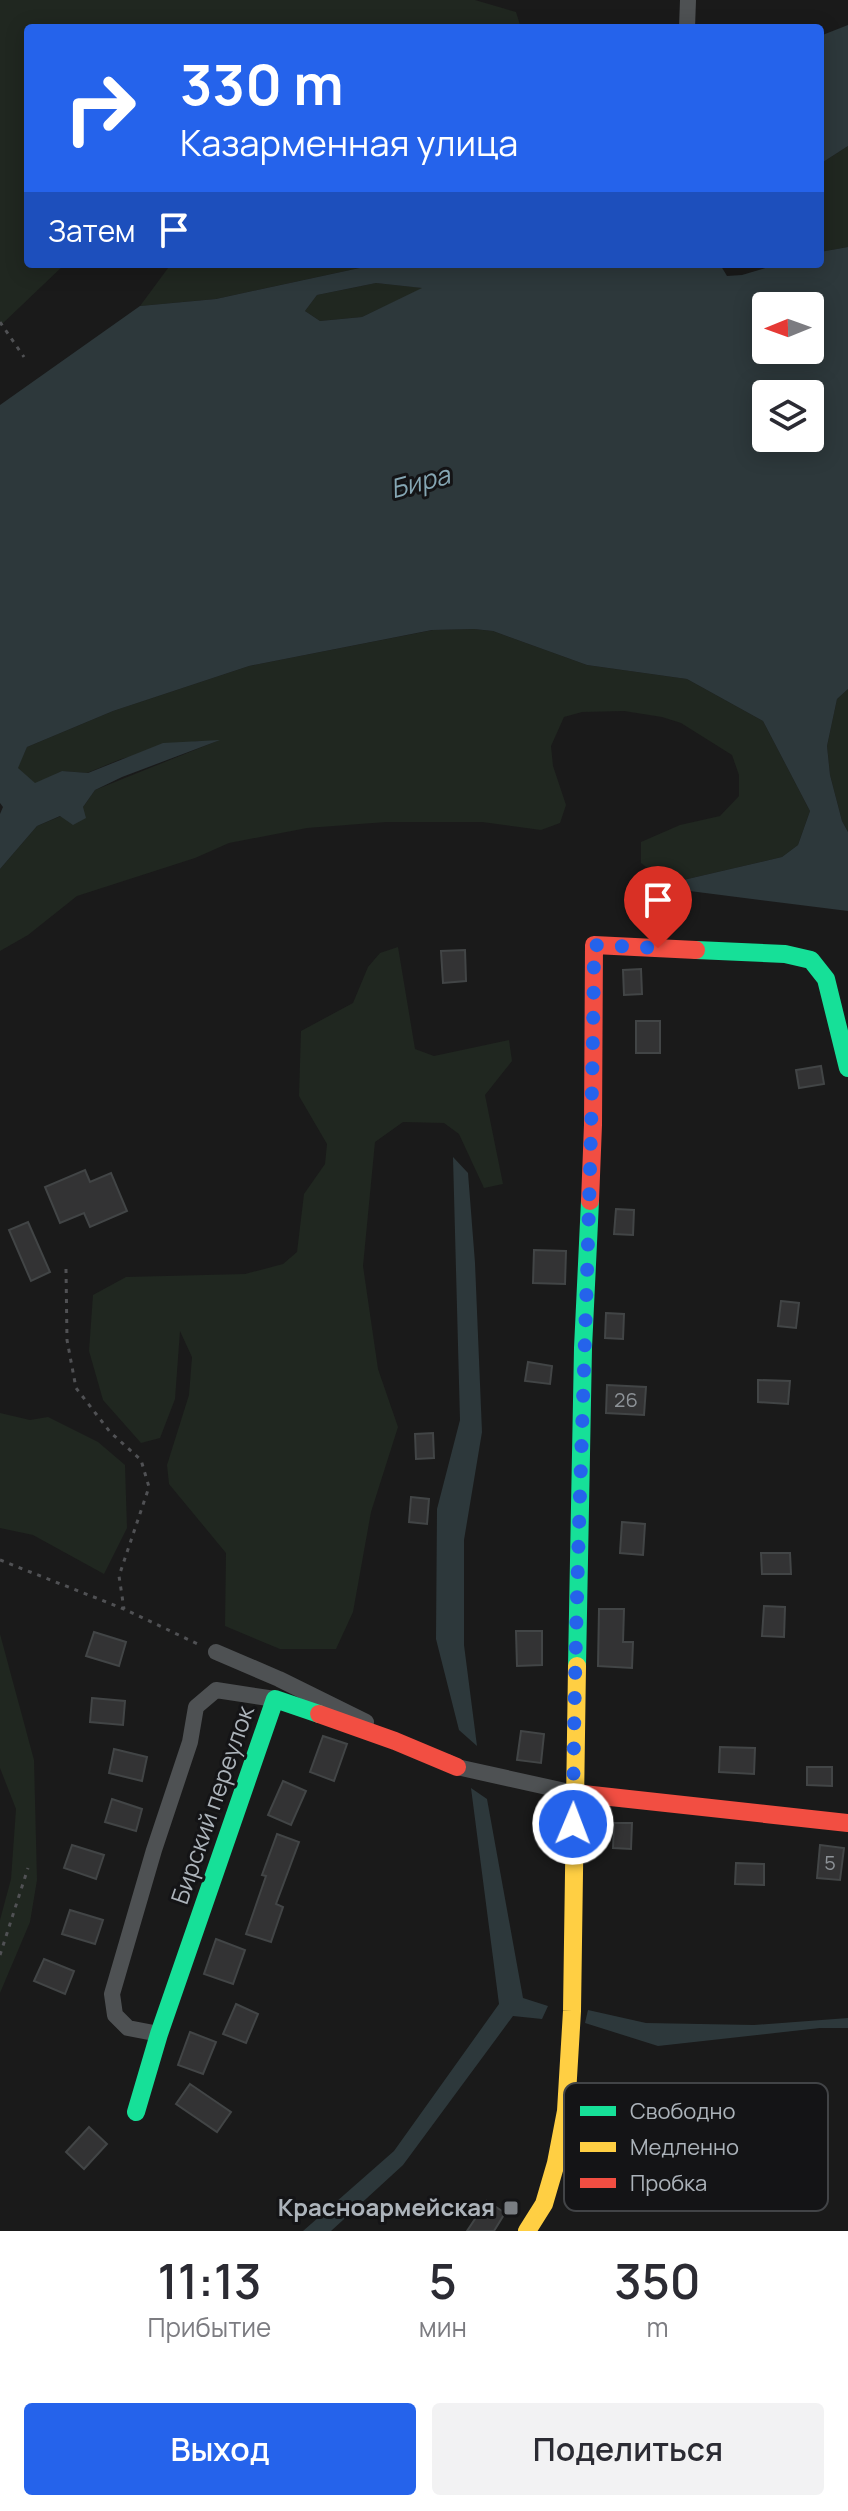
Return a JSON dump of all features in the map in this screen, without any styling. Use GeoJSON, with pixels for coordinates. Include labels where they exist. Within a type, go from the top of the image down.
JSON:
{"type":"FeatureCollection","features":[{"type":"Feature","properties":{"kind":"street"},"geometry":{"type":"LineString","coordinates":[[687,24],[688,0]]}},
{"type":"Feature","properties":{"kind":"street"},"geometry":{"type":"LineString","coordinates":[[568,2083],[572,2011],[583,1348],[593,1125],[594,945],[785,954],[811,960],[826,979],[848,1068]]}},
{"type":"Feature","properties":{"kind":"street"},"geometry":{"type":"LineString","coordinates":[[216,1652],[279,1679],[457,1767],[574,1793],[848,1823]]}},
{"type":"Feature","properties":{"kind":"street"},"geometry":{"type":"LineString","coordinates":[[159,2034],[128,2028],[115,2015],[112,1994],[154,1850],[190,1742],[196,1707],[216,1690],[275,1699]]}},
{"type":"Feature","properties":{"kind":"street","name":"Бирский переулок"},"geometry":{"type":"LineString","coordinates":[[136,2112],[159,2034],[275,1699],[395,1741],[457,1767]]}},
{"type":"Feature","properties":{"kind":"street"},"geometry":{"type":"LineString","coordinates":[[527,2231],[544,2204],[564,2121]]}},
{"type":"Feature","properties":{"kind":"path"},"geometry":{"type":"LineString","coordinates":[[0,322],[24,357]]}},
{"type":"Feature","properties":{"kind":"path"},"geometry":{"type":"LineString","coordinates":[[66,1269],[67,1340],[76,1388],[110,1432],[141,1460],[149,1487],[119,1576],[124,1609]]}},
{"type":"Feature","properties":{"kind":"path"},"geometry":{"type":"LineString","coordinates":[[0,1560],[124,1609],[216,1652]]}},
{"type":"Feature","properties":{"kind":"path"},"geometry":{"type":"LineString","coordinates":[[0,1955],[28,1868]]}},
{"type":"Feature","properties":{"kind":"shaded area"},"geometry":{"type":"Polygon","coordinates":[[[0,0],[475,0],[516,12],[520,24],[24,24],[24,268],[61,268],[0,326],[0,0]]]}},
{"type":"Feature","properties":{"kind":"shaded area"},"geometry":{"type":"Polygon","coordinates":[[[848,146],[848,247],[824,251],[824,161],[848,146]]]}},
{"type":"Feature","properties":{"kind":"shaded area"},"geometry":{"type":"Polygon","coordinates":[[[168,268],[359,268],[216,299],[140,306],[168,268]]]}},
{"type":"Feature","properties":{"kind":"shaded area"},"geometry":{"type":"Polygon","coordinates":[[[376,283],[424,288],[362,317],[320,321],[305,311],[317,295],[376,283]]]}},
{"type":"Feature","properties":{"kind":"shaded area"},"geometry":{"type":"Polygon","coordinates":[[[433,630],[493,631],[587,665],[687,679],[763,721],[810,811],[798,845],[782,857],[679,881],[674,889],[641,863],[641,842],[680,825],[720,816],[739,796],[739,775],[732,755],[681,723],[662,717],[624,711],[582,712],[564,717],[551,746],[553,766],[566,805],[560,823],[541,830],[482,822],[386,822],[307,828],[229,843],[195,858],[77,896],[28,935],[0,951],[0,869],[37,826],[83,807],[95,790],[217,741],[197,741],[121,759],[87,773],[62,771],[35,784],[17,768],[27,747],[113,711],[249,666],[433,630]]]}},
{"type":"Feature","properties":{"kind":"shaded area"},"geometry":{"type":"Polygon","coordinates":[[[848,689],[848,832],[842,821],[830,775],[827,746],[837,699],[848,689]]]}},
{"type":"Feature","properties":{"kind":"shaded area"},"geometry":{"type":"Polygon","coordinates":[[[398,947],[415,1049],[434,1056],[509,1040],[512,1061],[485,1095],[503,1184],[484,1188],[459,1134],[444,1123],[403,1122],[375,1142],[363,1266],[378,1369],[398,1427],[371,1512],[353,1612],[336,1649],[280,1649],[225,1626],[226,1553],[169,1484],[167,1465],[189,1395],[192,1357],[180,1331],[175,1399],[160,1438],[141,1443],[103,1400],[89,1351],[93,1295],[126,1277],[245,1274],[283,1264],[297,1252],[304,1194],[325,1164],[327,1144],[299,1096],[301,1031],[353,1003],[368,967],[380,953],[398,947]]]}},
{"type":"Feature","properties":{"kind":"shaded area"},"geometry":{"type":"Polygon","coordinates":[[[0,1413],[30,1420],[48,1417],[98,1442],[125,1465],[127,1528],[104,1574],[33,1535],[0,1528],[0,1413]]]}},
{"type":"Feature","properties":{"kind":"shaded area"},"geometry":{"type":"Polygon","coordinates":[[[0,1634],[34,1760],[37,1880],[30,1922],[0,1993],[0,1920],[11,1879],[16,1809],[0,1768],[0,1634]]]}},
{"type":"Feature","properties":{"kind":"water"},"geometry":{"type":"Polygon","coordinates":[[[848,25],[848,146],[824,161],[824,34],[848,25]]]}},
{"type":"Feature","properties":{"kind":"water","name":"Бира"},"geometry":{"type":"Polygon","coordinates":[[[848,247],[848,689],[837,699],[827,746],[830,775],[842,821],[848,832],[848,911],[674,889],[679,881],[782,857],[798,845],[810,811],[763,721],[687,679],[587,665],[493,631],[474,629],[432,630],[249,666],[113,711],[27,747],[18,768],[35,783],[62,771],[88,773],[163,743],[220,740],[95,790],[83,807],[86,818],[73,825],[60,816],[37,826],[0,869],[0,814],[3,807],[0,803],[0,405],[140,306],[216,299],[359,268],[722,268],[727,276],[766,268],[824,268],[824,251],[848,247]],[[376,283],[317,295],[305,311],[320,321],[362,317],[422,288],[376,283]]]}},
{"type":"Feature","properties":{"kind":"water"},"geometry":{"type":"Polygon","coordinates":[[[453,1157],[468,1173],[482,1432],[464,1540],[464,1645],[477,1746],[459,1730],[436,1639],[437,1509],[460,1420],[453,1157]]]}},
{"type":"Feature","properties":{"kind":"water"},"geometry":{"type":"Polygon","coordinates":[[[471,1788],[487,1799],[523,1998],[548,2006],[542,2019],[513,2016],[403,2165],[331,2231],[303,2231],[394,2151],[499,2004],[471,1788]]]}},
{"type":"Feature","properties":{"kind":"water"},"geometry":{"type":"Polygon","coordinates":[[[588,2010],[646,2023],[754,2025],[848,2018],[848,2028],[820,2028],[658,2046],[585,2023],[588,2010]]]}},
{"type":"Feature","properties":{"kind":"building"},"geometry":{"type":"Polygon","coordinates":[[[465,950],[466,981],[443,983],[441,951],[465,950]]]}},
{"type":"Feature","properties":{"kind":"building"},"geometry":{"type":"Polygon","coordinates":[[[641,969],[642,994],[624,995],[623,970],[641,969]]]}},
{"type":"Feature","properties":{"kind":"building"},"geometry":{"type":"Polygon","coordinates":[[[636,1021],[660,1021],[660,1053],[636,1053],[636,1021]]]}},
{"type":"Feature","properties":{"kind":"building"},"geometry":{"type":"Polygon","coordinates":[[[821,1066],[824,1084],[799,1088],[796,1070],[821,1066]]]}},
{"type":"Feature","properties":{"kind":"building"},"geometry":{"type":"Polygon","coordinates":[[[85,1170],[90,1182],[111,1173],[127,1211],[90,1227],[84,1213],[60,1223],[45,1187],[85,1170]]]}},
{"type":"Feature","properties":{"kind":"building"},"geometry":{"type":"Polygon","coordinates":[[[616,1209],[634,1210],[633,1235],[614,1234],[616,1209]]]}},
{"type":"Feature","properties":{"kind":"building"},"geometry":{"type":"Polygon","coordinates":[[[28,1222],[50,1272],[31,1281],[9,1230],[28,1222]]]}},
{"type":"Feature","properties":{"kind":"building"},"geometry":{"type":"Polygon","coordinates":[[[534,1250],[566,1251],[565,1284],[533,1283],[534,1250]]]}},
{"type":"Feature","properties":{"kind":"building"},"geometry":{"type":"Polygon","coordinates":[[[781,1301],[799,1303],[796,1328],[778,1326],[781,1301]]]}},
{"type":"Feature","properties":{"kind":"building"},"geometry":{"type":"Polygon","coordinates":[[[606,1313],[624,1314],[623,1339],[605,1338],[606,1313]]]}},
{"type":"Feature","properties":{"kind":"building"},"geometry":{"type":"Polygon","coordinates":[[[528,1362],[552,1366],[550,1384],[525,1381],[528,1362]]]}},
{"type":"Feature","properties":{"kind":"building"},"geometry":{"type":"Polygon","coordinates":[[[758,1380],[790,1381],[788,1404],[758,1402],[758,1380]]]}},
{"type":"Feature","properties":{"kind":"building"},"geometry":{"type":"Polygon","coordinates":[[[607,1385],[646,1387],[644,1415],[606,1413],[607,1385]]]}},
{"type":"Feature","properties":{"kind":"building"},"geometry":{"type":"Polygon","coordinates":[[[433,1433],[434,1458],[416,1459],[415,1434],[433,1433]]]}},
{"type":"Feature","properties":{"kind":"building"},"geometry":{"type":"Polygon","coordinates":[[[411,1497],[429,1499],[427,1524],[409,1522],[411,1497]]]}},
{"type":"Feature","properties":{"kind":"building"},"geometry":{"type":"Polygon","coordinates":[[[622,1522],[645,1524],[643,1555],[620,1553],[622,1522]]]}},
{"type":"Feature","properties":{"kind":"building"},"geometry":{"type":"Polygon","coordinates":[[[761,1553],[790,1553],[791,1574],[762,1574],[761,1553]]]}},
{"type":"Feature","properties":{"kind":"building"},"geometry":{"type":"Polygon","coordinates":[[[764,1606],[785,1607],[784,1637],[762,1636],[764,1606]]]}},
{"type":"Feature","properties":{"kind":"building"},"geometry":{"type":"Polygon","coordinates":[[[599,1609],[624,1609],[623,1642],[633,1642],[632,1668],[598,1666],[599,1609]]]}},
{"type":"Feature","properties":{"kind":"building"},"geometry":{"type":"Polygon","coordinates":[[[516,1631],[542,1631],[542,1665],[517,1666],[516,1631]]]}},
{"type":"Feature","properties":{"kind":"building"},"geometry":{"type":"Polygon","coordinates":[[[94,1632],[126,1642],[119,1666],[86,1656],[94,1632]]]}},
{"type":"Feature","properties":{"kind":"building"},"geometry":{"type":"Polygon","coordinates":[[[92,1698],[125,1701],[123,1725],[90,1722],[92,1698]]]}},
{"type":"Feature","properties":{"kind":"building"},"geometry":{"type":"Polygon","coordinates":[[[521,1731],[544,1734],[541,1763],[517,1760],[521,1731]]]}},
{"type":"Feature","properties":{"kind":"building"},"geometry":{"type":"Polygon","coordinates":[[[323,1736],[347,1744],[334,1781],[310,1772],[323,1736]]]}},
{"type":"Feature","properties":{"kind":"building"},"geometry":{"type":"Polygon","coordinates":[[[720,1747],[755,1748],[754,1774],[719,1772],[720,1747]]]}},
{"type":"Feature","properties":{"kind":"building"},"geometry":{"type":"Polygon","coordinates":[[[114,1749],[147,1757],[142,1781],[109,1773],[114,1749]]]}},
{"type":"Feature","properties":{"kind":"building"},"geometry":{"type":"Polygon","coordinates":[[[807,1767],[832,1767],[832,1786],[807,1785],[807,1767]]]}},
{"type":"Feature","properties":{"kind":"building"},"geometry":{"type":"Polygon","coordinates":[[[283,1781],[306,1791],[291,1825],[268,1815],[283,1781]]]}},
{"type":"Feature","properties":{"kind":"building"},"geometry":{"type":"Polygon","coordinates":[[[112,1799],[142,1809],[136,1831],[105,1822],[112,1799]]]}},
{"type":"Feature","properties":{"kind":"building"},"geometry":{"type":"Polygon","coordinates":[[[614,1823],[632,1823],[631,1849],[613,1848],[614,1823]]]}},
{"type":"Feature","properties":{"kind":"building"},"geometry":{"type":"Polygon","coordinates":[[[277,1834],[299,1842],[276,1904],[283,1907],[271,1942],[246,1934],[277,1834]]]}},
{"type":"Feature","properties":{"kind":"building"},"geometry":{"type":"Polygon","coordinates":[[[72,1845],[104,1855],[96,1879],[64,1868],[72,1845]]]}},
{"type":"Feature","properties":{"kind":"building"},"geometry":{"type":"Polygon","coordinates":[[[820,1845],[844,1848],[840,1880],[817,1878],[820,1845]]]}},
{"type":"Feature","properties":{"kind":"building"},"geometry":{"type":"Polygon","coordinates":[[[736,1863],[764,1864],[764,1885],[735,1884],[736,1863]]]}},
{"type":"Feature","properties":{"kind":"building"},"geometry":{"type":"Polygon","coordinates":[[[70,1910],[103,1920],[95,1944],[62,1934],[70,1910]]]}},
{"type":"Feature","properties":{"kind":"building"},"geometry":{"type":"Polygon","coordinates":[[[216,1939],[245,1950],[233,1984],[204,1974],[216,1939]]]}},
{"type":"Feature","properties":{"kind":"building"},"geometry":{"type":"Polygon","coordinates":[[[44,1959],[74,1971],[65,1994],[34,1981],[44,1959]]]}},
{"type":"Feature","properties":{"kind":"building"},"geometry":{"type":"Polygon","coordinates":[[[236,2004],[258,2014],[246,2043],[223,2034],[236,2004]]]}},
{"type":"Feature","properties":{"kind":"building"},"geometry":{"type":"Polygon","coordinates":[[[190,2032],[216,2042],[203,2074],[178,2065],[190,2032]]]}},
{"type":"Feature","properties":{"kind":"building"},"geometry":{"type":"Polygon","coordinates":[[[190,2084],[231,2112],[217,2132],[176,2104],[190,2084]]]}},
{"type":"Feature","properties":{"kind":"building"},"geometry":{"type":"Polygon","coordinates":[[[89,2127],[107,2144],[84,2169],[66,2152],[89,2127]]]}},
{"type":"Feature","properties":{"kind":"building"},"geometry":{"type":"Polygon","coordinates":[[[487,2201],[505,2213],[494,2231],[467,2231],[487,2201]]]}},
{"type":"Feature","properties":{"kind":"traffic: fast"},"geometry":{"type":"LineString","coordinates":[[696,950],[785,954],[811,960],[826,979],[848,1068]]}},
{"type":"Feature","properties":{"kind":"traffic: fast"},"geometry":{"type":"LineString","coordinates":[[577,1666],[583,1348],[590,1201]]}},
{"type":"Feature","properties":{"kind":"traffic: fast"},"geometry":{"type":"LineString","coordinates":[[136,2112],[159,2034],[275,1699],[319,1714]]}},
{"type":"Feature","properties":{"kind":"traffic: slow"},"geometry":{"type":"LineString","coordinates":[[568,2083],[572,2011],[577,1666]]}},
{"type":"Feature","properties":{"kind":"traffic: slow"},"geometry":{"type":"LineString","coordinates":[[527,2231],[544,2204],[564,2121]]}},
{"type":"Feature","properties":{"kind":"traffic: jam"},"geometry":{"type":"LineString","coordinates":[[590,1201],[594,945],[696,950]]}},
{"type":"Feature","properties":{"kind":"traffic: jam"},"geometry":{"type":"LineString","coordinates":[[319,1714],[457,1767]]}},
{"type":"Feature","properties":{"kind":"traffic: jam"},"geometry":{"type":"LineString","coordinates":[[574,1793],[848,1823]]}},
{"type":"Feature","properties":{"kind":"place","name":"Красноармейская"},"geometry":{"type":"Point","coordinates":[511,2208]}},
{"type":"Feature","properties":{"kind":"route"},"geometry":{"type":"LineString","coordinates":[[573,1824],[583,1348],[593,1125],[594,945],[658,948]]}}]}
